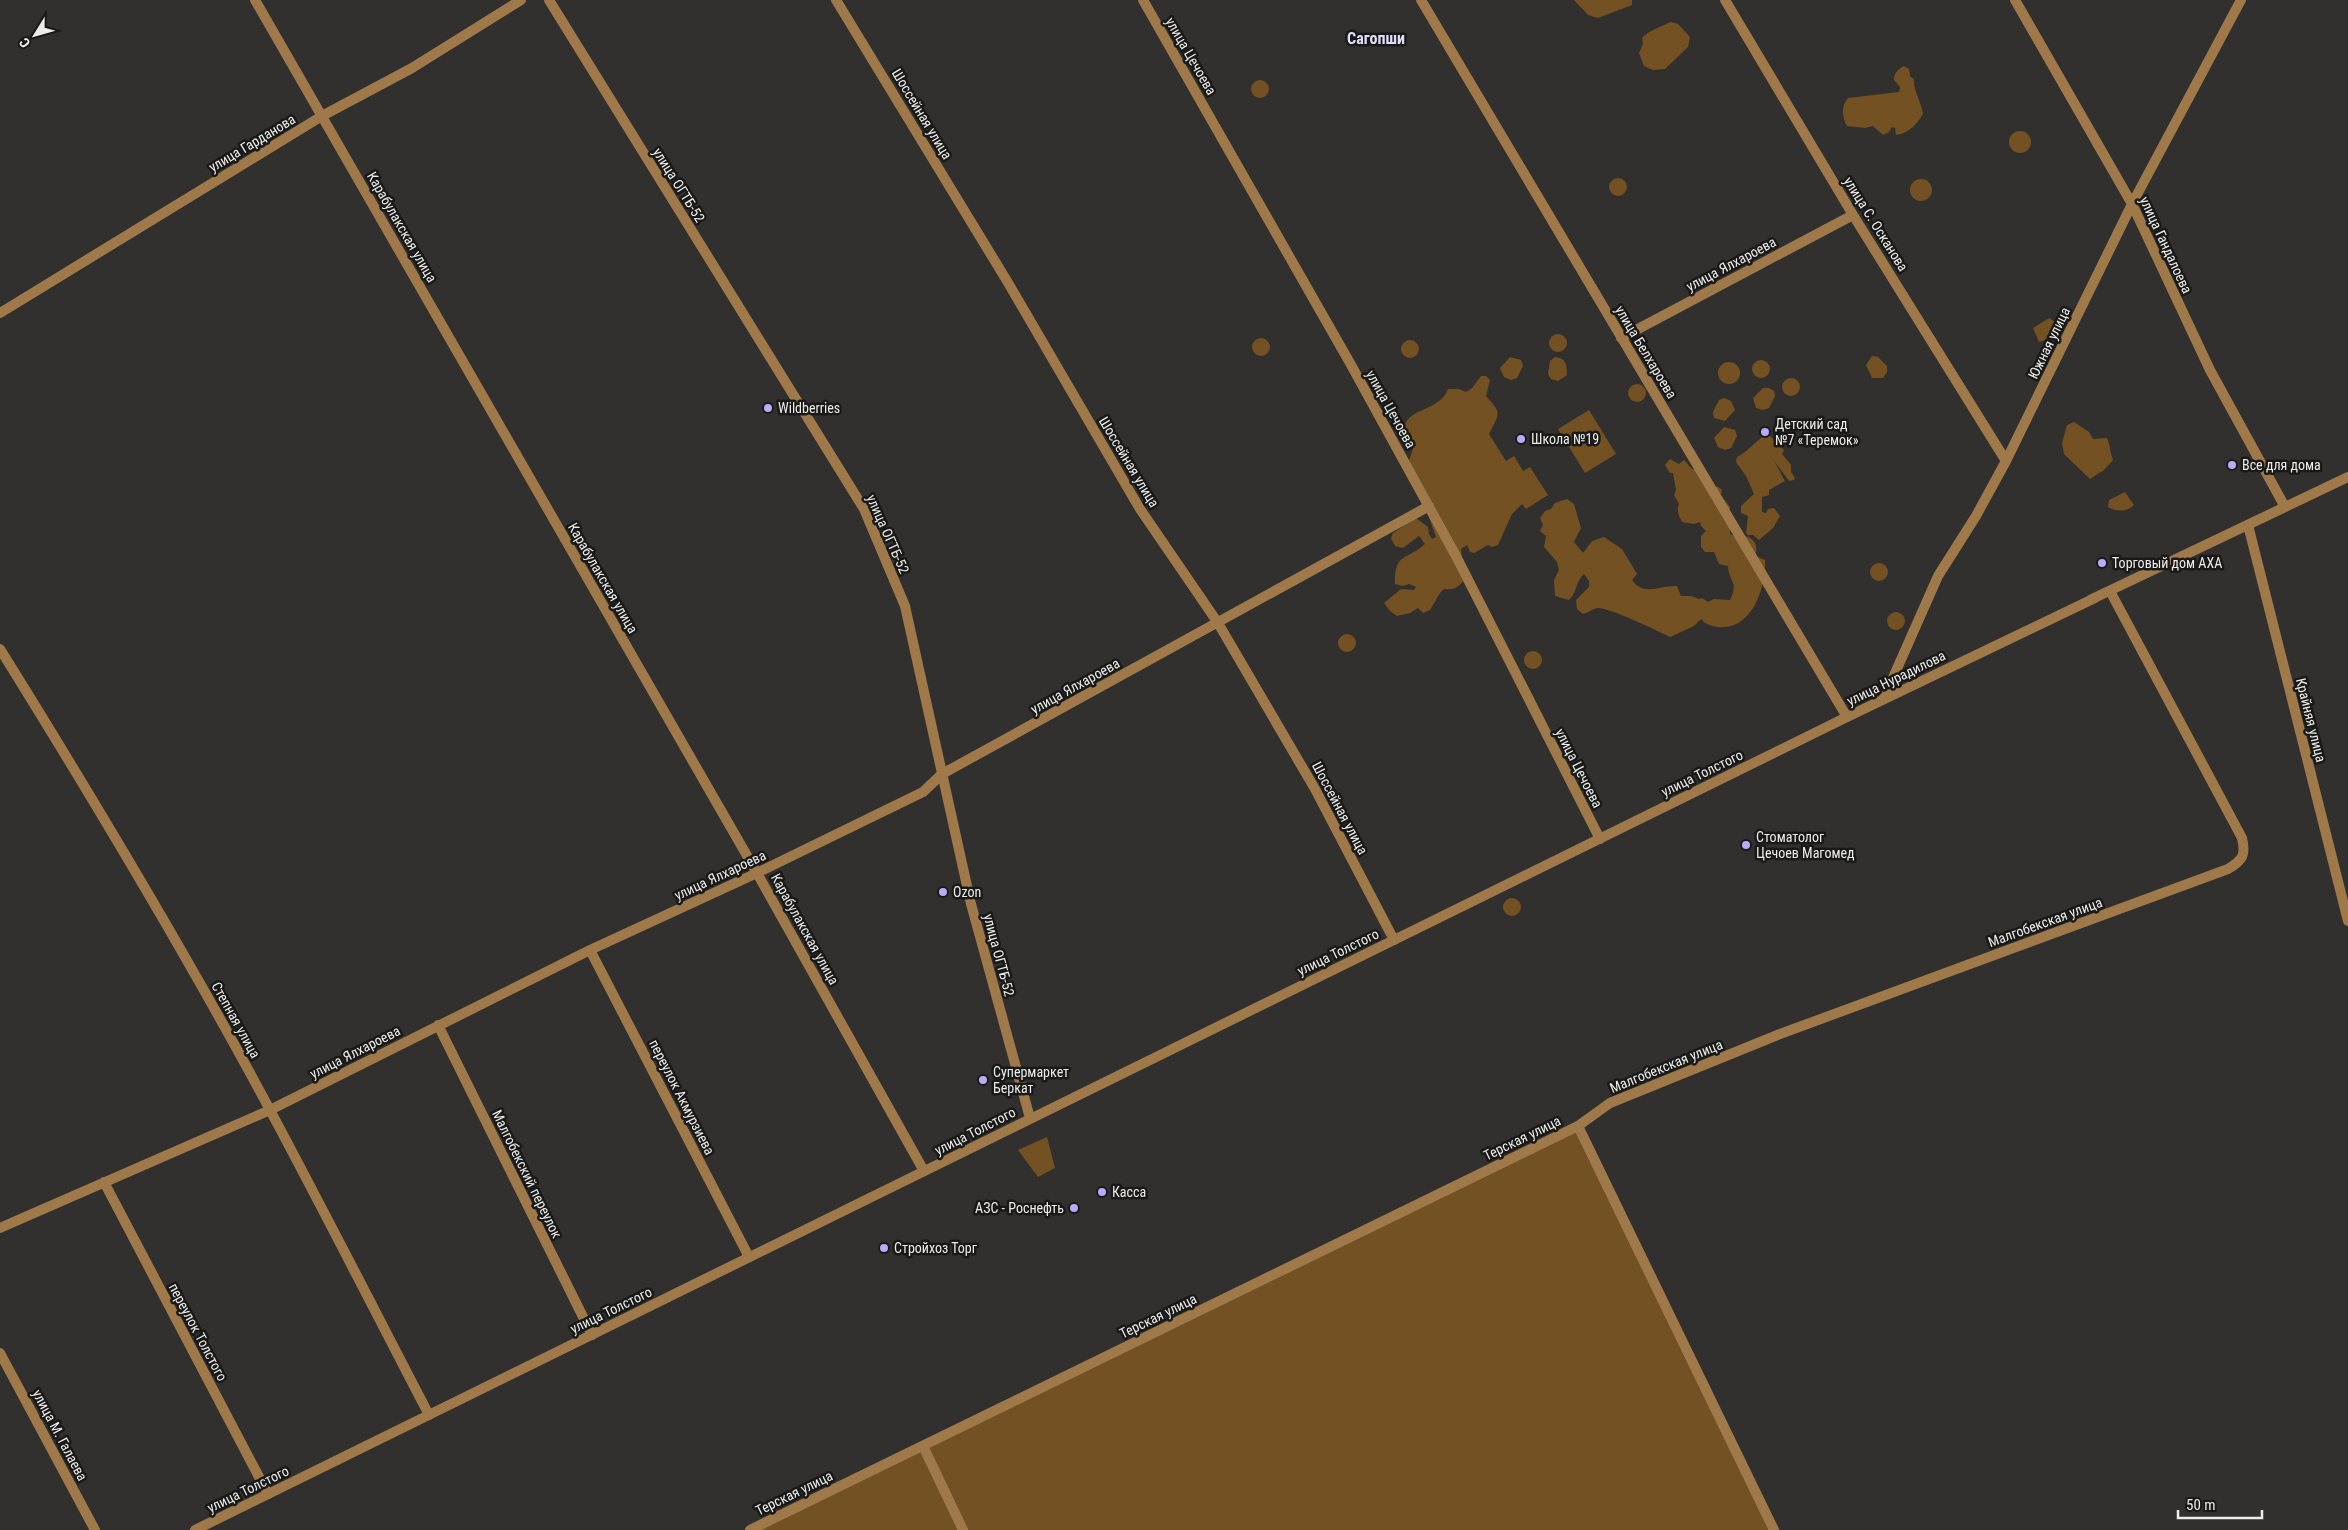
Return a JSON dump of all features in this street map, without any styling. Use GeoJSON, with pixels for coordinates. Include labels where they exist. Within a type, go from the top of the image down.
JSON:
{"type":"FeatureCollection","features":[{"type":"Feature","properties":{"kind":"street","name":"Карабулакская улица"},"geometry":{"type":"LineString","coordinates":[[255,0],[757,873],[924,1171]]}},
{"type":"Feature","properties":{"kind":"street","name":"улица Гарданова"},"geometry":{"type":"LineString","coordinates":[[0,313],[322,116],[412,68],[521,0]]}},
{"type":"Feature","properties":{"kind":"street","name":"улица ОГТБ-52"},"geometry":{"type":"LineString","coordinates":[[549,0],[864,509],[905,606],[971,904],[1030,1118]]}},
{"type":"Feature","properties":{"kind":"street","name":"Шоссейная улица"},"geometry":{"type":"LineString","coordinates":[[836,0],[1007,281],[1140,509],[1218,623],[1315,789],[1394,940]]}},
{"type":"Feature","properties":{"kind":"street","name":"улица Цечоева"},"geometry":{"type":"LineString","coordinates":[[1143,0],[1429,506],[1600,839]]}},
{"type":"Feature","properties":{"kind":"street","name":"улица Белхароева"},"geometry":{"type":"LineString","coordinates":[[1421,0],[1847,717]]}},
{"type":"Feature","properties":{"kind":"street","name":"улица С. Осканова"},"geometry":{"type":"LineString","coordinates":[[1725,0],[1853,215],[2006,461]]}},
{"type":"Feature","properties":{"kind":"street","name":"улица Гандалоева"},"geometry":{"type":"LineString","coordinates":[[2014,0],[2132,204],[2210,370],[2285,507]]}},
{"type":"Feature","properties":{"kind":"street","name":"Южная улица"},"geometry":{"type":"LineString","coordinates":[[1884,698],[1938,576],[1976,516],[2006,461],[2132,204],[2241,0]]}},
{"type":"Feature","properties":{"kind":"street","name":"улица Ялхароева"},"geometry":{"type":"LineString","coordinates":[[1621,338],[1853,215]]}},
{"type":"Feature","properties":{"kind":"street","name":"улица Нурадилова"},"geometry":{"type":"LineString","coordinates":[[1847,717],[2348,476]]}},
{"type":"Feature","properties":{"kind":"street","name":"улица Ялхароева"},"geometry":{"type":"LineString","coordinates":[[0,1228],[270,1110],[590,950],[757,873],[924,792],[942,774],[1429,506]]}},
{"type":"Feature","properties":{"kind":"street","name":"Крайняя улица"},"geometry":{"type":"LineString","coordinates":[[2248,525],[2348,921]]}},
{"type":"Feature","properties":{"kind":"street","name":"Малгобекская улица"},"geometry":{"type":"LineString","coordinates":[[1578,1126],[1610,1103],[1780,1034],[2228,869],[2241,861],[2245,852],[2242,838],[2110,591]]}},
{"type":"Feature","properties":{"kind":"street","name":"улица Нурадилова"},"geometry":{"type":"LineString","coordinates":[[1847,717],[2086,602]]}},
{"type":"Feature","properties":{"kind":"street","name":"Степная улица"},"geometry":{"type":"LineString","coordinates":[[0,649],[97,805],[270,1110],[429,1415]]}},
{"type":"Feature","properties":{"kind":"street","name":"улица Толстого"},"geometry":{"type":"LineString","coordinates":[[195,1530],[1847,717]]}},
{"type":"Feature","properties":{"kind":"street","name":"переулок Акмурзиева"},"geometry":{"type":"LineString","coordinates":[[590,950],[749,1257]]}},
{"type":"Feature","properties":{"kind":"street","name":"Малгобекский переулок"},"geometry":{"type":"LineString","coordinates":[[438,1025],[592,1335]]}},
{"type":"Feature","properties":{"kind":"street","name":"Терская улица"},"geometry":{"type":"LineString","coordinates":[[750,1530],[1578,1126]]}},
{"type":"Feature","properties":{"kind":"street"},"geometry":{"type":"LineString","coordinates":[[1578,1126],[1774,1530]]}},
{"type":"Feature","properties":{"kind":"street","name":"переулок Толстого"},"geometry":{"type":"LineString","coordinates":[[104,1182],[268,1494]]}},
{"type":"Feature","properties":{"kind":"street","name":"улица М. Галаева"},"geometry":{"type":"LineString","coordinates":[[0,1353],[95,1530]]}},
{"type":"Feature","properties":{"kind":"street"},"geometry":{"type":"LineString","coordinates":[[922,1446],[963,1530]]}},
{"type":"Feature","properties":{"kind":"shaded area"},"geometry":{"type":"Polygon","coordinates":[[[1574,0],[1632,0],[1632,5],[1598,18],[1588,15],[1574,0]]]}},
{"type":"Feature","properties":{"kind":"shaded area"},"geometry":{"type":"Polygon","coordinates":[[[1671,22],[1678,24],[1690,37],[1688,47],[1665,69],[1653,70],[1644,66],[1639,53],[1643,44],[1642,38],[1651,31],[1671,22]]]}},
{"type":"Feature","properties":{"kind":"shaded area"},"geometry":{"type":"Polygon","coordinates":[[[1904,66],[1909,69],[1910,76],[1914,79],[1923,114],[1915,125],[1905,132],[1896,135],[1895,128],[1892,127],[1889,132],[1883,135],[1873,126],[1865,128],[1847,126],[1843,112],[1844,104],[1848,98],[1899,92],[1900,87],[1894,78],[1900,68],[1904,66]]]}},
{"type":"Feature","properties":{"kind":"shaded area"},"geometry":{"type":"Polygon","coordinates":[[[1256,80],[1264,80],[1269,85],[1267,96],[1256,98],[1251,93],[1251,85],[1256,80]]]}},
{"type":"Feature","properties":{"kind":"shaded area"},"geometry":{"type":"Polygon","coordinates":[[[2020,131],[2028,134],[2031,142],[2028,150],[2020,153],[2012,150],[2009,142],[2012,134],[2020,131]]]}},
{"type":"Feature","properties":{"kind":"shaded area"},"geometry":{"type":"Polygon","coordinates":[[[1614,178],[1622,178],[1627,183],[1625,194],[1614,196],[1609,191],[1609,183],[1614,178]]]}},
{"type":"Feature","properties":{"kind":"shaded area"},"geometry":{"type":"Polygon","coordinates":[[[1921,179],[1929,182],[1932,190],[1929,198],[1921,201],[1913,198],[1910,190],[1913,182],[1921,179]]]}},
{"type":"Feature","properties":{"kind":"shaded area"},"geometry":{"type":"Polygon","coordinates":[[[2049,318],[2055,322],[2053,329],[2048,337],[2039,342],[2033,328],[2049,318]]]}},
{"type":"Feature","properties":{"kind":"shaded area"},"geometry":{"type":"Polygon","coordinates":[[[1554,334],[1562,334],[1567,339],[1565,350],[1554,352],[1549,347],[1549,339],[1554,334]]]}},
{"type":"Feature","properties":{"kind":"shaded area"},"geometry":{"type":"Polygon","coordinates":[[[1257,338],[1265,338],[1270,343],[1268,354],[1257,356],[1252,351],[1252,343],[1257,338]]]}},
{"type":"Feature","properties":{"kind":"shaded area"},"geometry":{"type":"Polygon","coordinates":[[[1406,340],[1414,340],[1419,345],[1417,356],[1406,358],[1401,353],[1401,345],[1406,340]]]}},
{"type":"Feature","properties":{"kind":"shaded area"},"geometry":{"type":"Polygon","coordinates":[[[1872,356],[1878,357],[1887,366],[1887,372],[1883,378],[1872,378],[1866,365],[1872,356]]]}},
{"type":"Feature","properties":{"kind":"shaded area"},"geometry":{"type":"Polygon","coordinates":[[[1510,357],[1521,360],[1523,366],[1517,378],[1511,380],[1504,377],[1500,368],[1510,357]]]}},
{"type":"Feature","properties":{"kind":"shaded area"},"geometry":{"type":"Polygon","coordinates":[[[1555,357],[1564,360],[1567,368],[1567,375],[1558,381],[1551,379],[1548,374],[1550,361],[1555,357]]]}},
{"type":"Feature","properties":{"kind":"shaded area"},"geometry":{"type":"Polygon","coordinates":[[[1757,360],[1765,360],[1770,365],[1768,376],[1757,378],[1752,373],[1752,365],[1757,360]]]}},
{"type":"Feature","properties":{"kind":"shaded area"},"geometry":{"type":"Polygon","coordinates":[[[1729,362],[1737,365],[1740,373],[1737,381],[1729,384],[1721,381],[1718,373],[1721,365],[1729,362]]]}},
{"type":"Feature","properties":{"kind":"shaded area"},"geometry":{"type":"Polygon","coordinates":[[[1481,376],[1486,376],[1490,380],[1486,396],[1495,406],[1498,413],[1489,434],[1506,461],[1514,456],[1523,471],[1530,467],[1548,495],[1526,509],[1522,504],[1512,514],[1498,545],[1492,547],[1488,545],[1474,553],[1470,552],[1467,545],[1461,549],[1462,560],[1470,573],[1462,583],[1453,589],[1444,589],[1430,610],[1423,613],[1418,608],[1410,613],[1397,616],[1384,603],[1401,589],[1414,590],[1416,587],[1409,584],[1403,586],[1395,584],[1397,566],[1403,558],[1425,544],[1419,536],[1403,548],[1395,546],[1391,538],[1393,533],[1416,518],[1428,527],[1432,539],[1436,537],[1409,461],[1414,445],[1406,441],[1404,430],[1407,421],[1412,416],[1443,398],[1448,389],[1459,389],[1466,392],[1472,388],[1481,376]]]}},
{"type":"Feature","properties":{"kind":"shaded area"},"geometry":{"type":"Polygon","coordinates":[[[1787,378],[1795,378],[1800,383],[1798,394],[1787,396],[1782,391],[1782,383],[1787,378]]]}},
{"type":"Feature","properties":{"kind":"shaded area"},"geometry":{"type":"Polygon","coordinates":[[[1633,384],[1641,384],[1646,389],[1644,400],[1633,402],[1628,397],[1628,389],[1633,384]]]}},
{"type":"Feature","properties":{"kind":"shaded area"},"geometry":{"type":"Polygon","coordinates":[[[1763,388],[1769,388],[1774,391],[1775,396],[1769,408],[1763,410],[1756,408],[1753,398],[1763,388]]]}},
{"type":"Feature","properties":{"kind":"shaded area"},"geometry":{"type":"Polygon","coordinates":[[[1724,398],[1731,401],[1735,410],[1725,421],[1714,418],[1713,412],[1719,400],[1724,398]]]}},
{"type":"Feature","properties":{"kind":"shaded area"},"geometry":{"type":"Polygon","coordinates":[[[1589,410],[1616,454],[1585,473],[1558,429],[1589,410]]]}},
{"type":"Feature","properties":{"kind":"shaded area"},"geometry":{"type":"Polygon","coordinates":[[[2074,422],[2089,432],[2093,439],[2107,438],[2109,443],[2113,460],[2104,470],[2090,479],[2064,454],[2062,443],[2067,425],[2074,422]]]}},
{"type":"Feature","properties":{"kind":"shaded area"},"geometry":{"type":"Polygon","coordinates":[[[1724,427],[1735,430],[1737,436],[1731,448],[1725,450],[1718,447],[1714,438],[1724,427]]]}},
{"type":"Feature","properties":{"kind":"shaded area"},"geometry":{"type":"Polygon","coordinates":[[[1765,435],[1770,436],[1784,450],[1782,454],[1791,465],[1791,472],[1795,478],[1789,481],[1774,461],[1785,481],[1769,490],[1769,495],[1762,497],[1762,512],[1766,513],[1768,509],[1774,508],[1780,516],[1773,528],[1759,540],[1753,535],[1746,533],[1748,516],[1741,513],[1741,506],[1754,494],[1746,476],[1736,462],[1737,457],[1765,435]]]}},
{"type":"Feature","properties":{"kind":"shaded area"},"geometry":{"type":"Polygon","coordinates":[[[1670,459],[1679,464],[1684,460],[1692,469],[1701,468],[1714,489],[1717,486],[1722,490],[1721,495],[1730,507],[1730,534],[1734,536],[1740,534],[1752,539],[1756,547],[1755,556],[1765,560],[1765,571],[1760,595],[1748,615],[1740,622],[1730,626],[1713,626],[1701,619],[1694,626],[1670,637],[1602,608],[1597,608],[1583,614],[1577,609],[1576,600],[1589,587],[1589,581],[1584,574],[1569,600],[1555,596],[1554,580],[1559,570],[1557,562],[1544,547],[1546,536],[1540,531],[1543,525],[1540,518],[1555,503],[1567,499],[1574,504],[1581,528],[1574,542],[1583,553],[1592,541],[1604,537],[1622,549],[1637,574],[1632,580],[1642,588],[1652,589],[1677,586],[1681,596],[1702,598],[1708,602],[1714,599],[1730,600],[1734,585],[1728,566],[1719,564],[1714,552],[1705,552],[1701,547],[1701,536],[1706,531],[1700,522],[1694,524],[1682,522],[1680,518],[1679,504],[1674,495],[1676,490],[1673,473],[1670,473],[1665,465],[1670,459]]]}},
{"type":"Feature","properties":{"kind":"shaded area"},"geometry":{"type":"Polygon","coordinates":[[[2125,492],[2134,505],[2121,511],[2108,507],[2109,500],[2125,492]]]}},
{"type":"Feature","properties":{"kind":"shaded area"},"geometry":{"type":"Polygon","coordinates":[[[1875,563],[1883,563],[1888,568],[1886,579],[1875,581],[1870,576],[1870,568],[1875,563]]]}},
{"type":"Feature","properties":{"kind":"shaded area"},"geometry":{"type":"Polygon","coordinates":[[[1892,612],[1900,612],[1905,617],[1903,628],[1892,630],[1887,625],[1887,617],[1892,612]]]}},
{"type":"Feature","properties":{"kind":"shaded area"},"geometry":{"type":"Polygon","coordinates":[[[1343,634],[1351,634],[1356,639],[1354,650],[1343,652],[1338,647],[1338,639],[1343,634]]]}},
{"type":"Feature","properties":{"kind":"shaded area"},"geometry":{"type":"Polygon","coordinates":[[[1529,651],[1537,651],[1542,656],[1540,667],[1529,669],[1524,664],[1524,656],[1529,651]]]}},
{"type":"Feature","properties":{"kind":"shaded area"},"geometry":{"type":"Polygon","coordinates":[[[1508,898],[1516,898],[1521,903],[1519,914],[1508,916],[1503,911],[1503,903],[1508,898]]]}},
{"type":"Feature","properties":{"kind":"shaded area"},"geometry":{"type":"Polygon","coordinates":[[[1578,1126],[1774,1530],[750,1530],[1578,1126]]]}},
{"type":"Feature","properties":{"kind":"shaded area"},"geometry":{"type":"Polygon","coordinates":[[[1047,1137],[1055,1168],[1038,1177],[1018,1150],[1047,1137]]]}},
{"type":"Feature","properties":{"kind":"place","name":"Wildberries"},"geometry":{"type":"Point","coordinates":[768,408]}},
{"type":"Feature","properties":{"kind":"place","name":"Детский сад №7 «Теремок»"},"geometry":{"type":"Point","coordinates":[1765,432]}},
{"type":"Feature","properties":{"kind":"place","name":"Школа №19"},"geometry":{"type":"Point","coordinates":[1521,439]}},
{"type":"Feature","properties":{"kind":"place","name":"Все для дома"},"geometry":{"type":"Point","coordinates":[2232,465]}},
{"type":"Feature","properties":{"kind":"place","name":"Торговый дом АХА"},"geometry":{"type":"Point","coordinates":[2102,563]}},
{"type":"Feature","properties":{"kind":"place","name":"Стоматолог Цечоев Магомед"},"geometry":{"type":"Point","coordinates":[1746,845]}},
{"type":"Feature","properties":{"kind":"place","name":"Ozon"},"geometry":{"type":"Point","coordinates":[943,892]}},
{"type":"Feature","properties":{"kind":"place","name":"Супермаркет Беркат"},"geometry":{"type":"Point","coordinates":[983,1080]}},
{"type":"Feature","properties":{"kind":"place","name":"Касса"},"geometry":{"type":"Point","coordinates":[1102,1192]}},
{"type":"Feature","properties":{"kind":"place","name":"АЗС - Роснефть"},"geometry":{"type":"Point","coordinates":[1074,1208]}},
{"type":"Feature","properties":{"kind":"place","name":"Стройхоз Торг"},"geometry":{"type":"Point","coordinates":[884,1248]}},
{"type":"Feature","properties":{"kind":"district","name":"Сагопши"},"geometry":{"type":"Point","coordinates":[1376,38]}}]}
